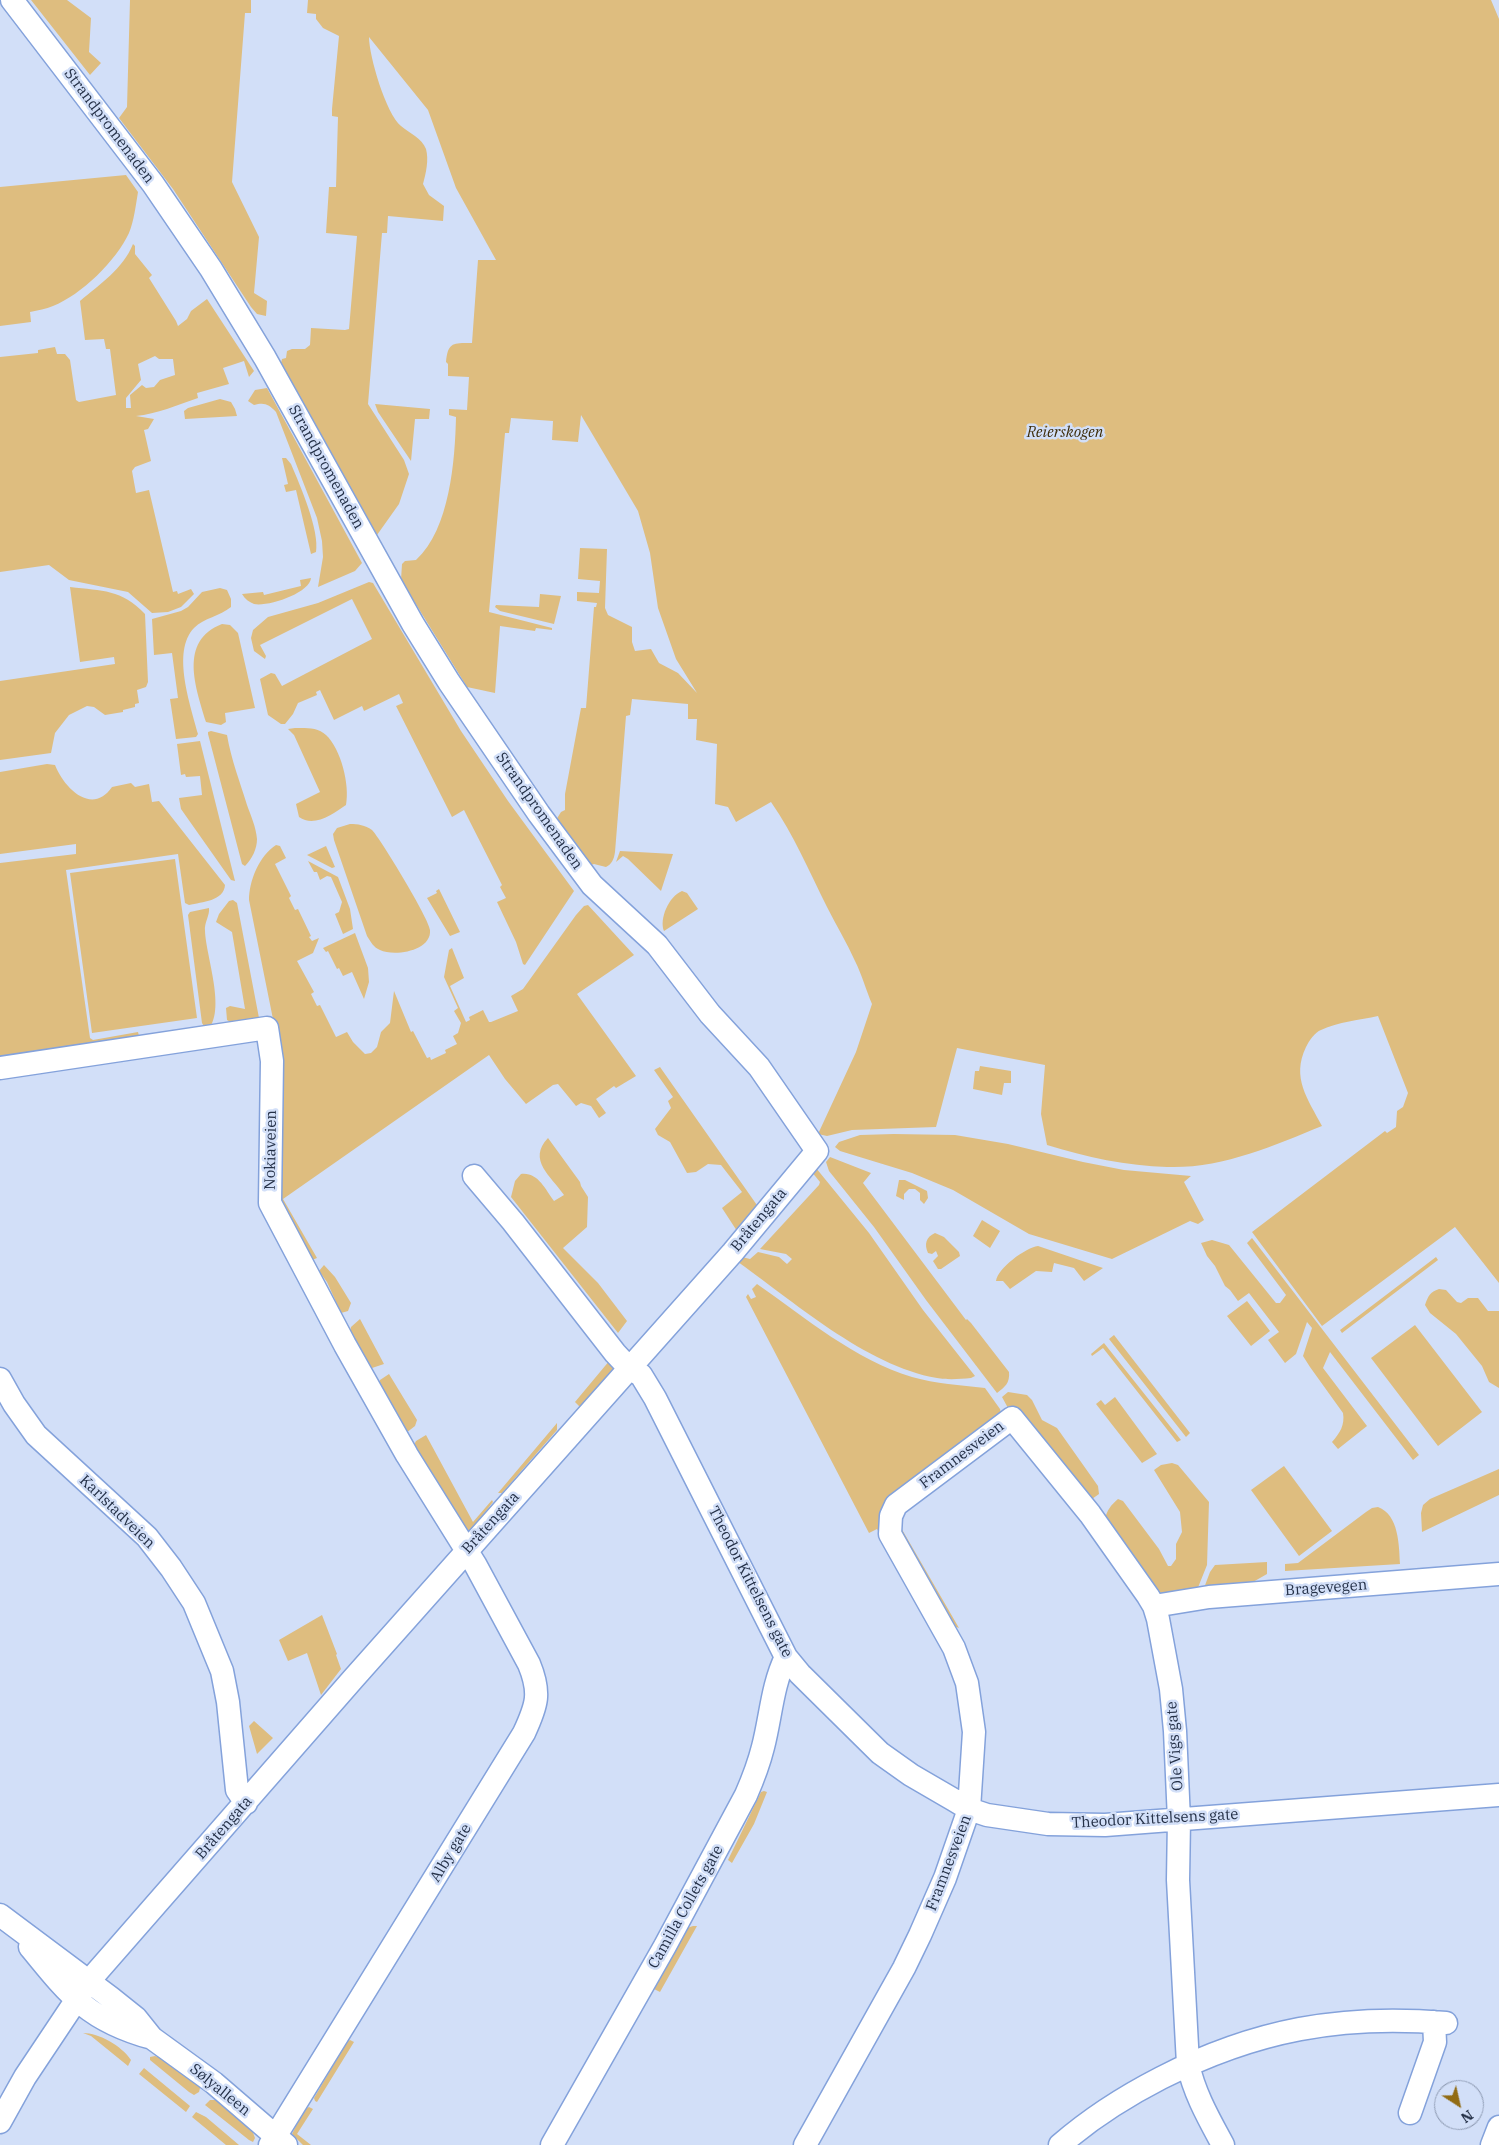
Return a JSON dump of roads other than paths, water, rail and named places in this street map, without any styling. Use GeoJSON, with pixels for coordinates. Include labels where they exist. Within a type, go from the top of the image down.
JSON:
{"type":"FeatureCollection","features":[{"type":"Feature","properties":{"kind":"street","name":"Strandpromenaden"},"geometry":{"type":"LineString","coordinates":[[12,0],[153,184],[211,269],[265,358],[400,600],[449,682],[539,814],[592,885],[642,930]]}},
{"type":"Feature","properties":{"kind":"street","name":"Bråtengata"},"geometry":{"type":"LineString","coordinates":[[0,2122],[25,2077],[89,1981],[733,1252],[817,1152],[759,1068],[715,1021],[657,945],[642,930]]}},
{"type":"Feature","properties":{"kind":"street","name":"Nokiaveien"},"geometry":{"type":"LineString","coordinates":[[0,1068],[267,1028],[272,1061],[270,1204],[406,1456],[467,1551]]}},
{"type":"Feature","properties":{"kind":"street","name":"Theodor Kittelsens gate"},"geometry":{"type":"LineString","coordinates":[[474,1176],[630,1369],[641,1375],[655,1398],[786,1656],[800,1674],[860,1736],[911,1775],[969,1809],[987,1815],[1048,1824],[1104,1825],[1499,1795]]}},
{"type":"Feature","properties":{"kind":"street","name":"Karlstadveien"},"geometry":{"type":"LineString","coordinates":[[0,1378],[14,1404],[36,1435],[147,1537],[171,1568],[194,1603],[222,1671],[228,1702],[235,1781],[237,1790],[246,1803]]}},
{"type":"Feature","properties":{"kind":"street","name":"Ole Vigs gate"},"geometry":{"type":"LineString","coordinates":[[1012,1418],[1090,1514],[1154,1606],[1171,1689],[1176,1731],[1179,1820],[1178,1880],[1188,2064],[1191,2078],[1202,2104],[1223,2145]]}},
{"type":"Feature","properties":{"kind":"street","name":"Framnesveien"},"geometry":{"type":"LineString","coordinates":[[805,2145],[904,1968],[945,1878],[969,1809],[974,1732],[967,1683],[954,1648],[890,1534],[891,1522],[896,1505],[1012,1418]]}},
{"type":"Feature","properties":{"kind":"street","name":"Alby gate"},"geometry":{"type":"LineString","coordinates":[[277,2142],[499,1774],[524,1732],[535,1709],[537,1692],[529,1664],[467,1551]]}},
{"type":"Feature","properties":{"kind":"street","name":"Bragevegen"},"geometry":{"type":"LineString","coordinates":[[1154,1606],[1208,1596],[1499,1574]]}},
{"type":"Feature","properties":{"kind":"street","name":"Camilla Collets gate"},"geometry":{"type":"LineString","coordinates":[[552,2145],[670,1938],[746,1794],[764,1745],[777,1675],[786,1656]]}},
{"type":"Feature","properties":{"kind":"street"},"geometry":{"type":"LineString","coordinates":[[5,1919],[89,1981]]}},
{"type":"Feature","properties":{"kind":"street"},"geometry":{"type":"LineString","coordinates":[[5,1919],[76,2000]]}},
{"type":"Feature","properties":{"kind":"street","name":"Sølyalleen"},"geometry":{"type":"LineString","coordinates":[[89,1981],[136,2018],[152,2038],[214,2083],[277,2142]]}},
{"type":"Feature","properties":{"kind":"street","name":"Sølyalleen"},"geometry":{"type":"LineString","coordinates":[[76,2000],[113,2025],[152,2038]]}},
{"type":"Feature","properties":{"kind":"street"},"geometry":{"type":"LineString","coordinates":[[1060,2145],[1101,2112],[1130,2094],[1188,2064],[1244,2042],[1300,2028],[1356,2021],[1440,2022],[1435,2042],[1410,2113]]}},
{"type":"Feature","properties":{"kind":"street"},"geometry":{"type":"LineString","coordinates":[[1492,2145],[1499,2127]]}},
{"type":"Feature","properties":{"kind":"park label","name":"Reierskogen"},"geometry":{"type":"Point","coordinates":[1065,433]}}]}
